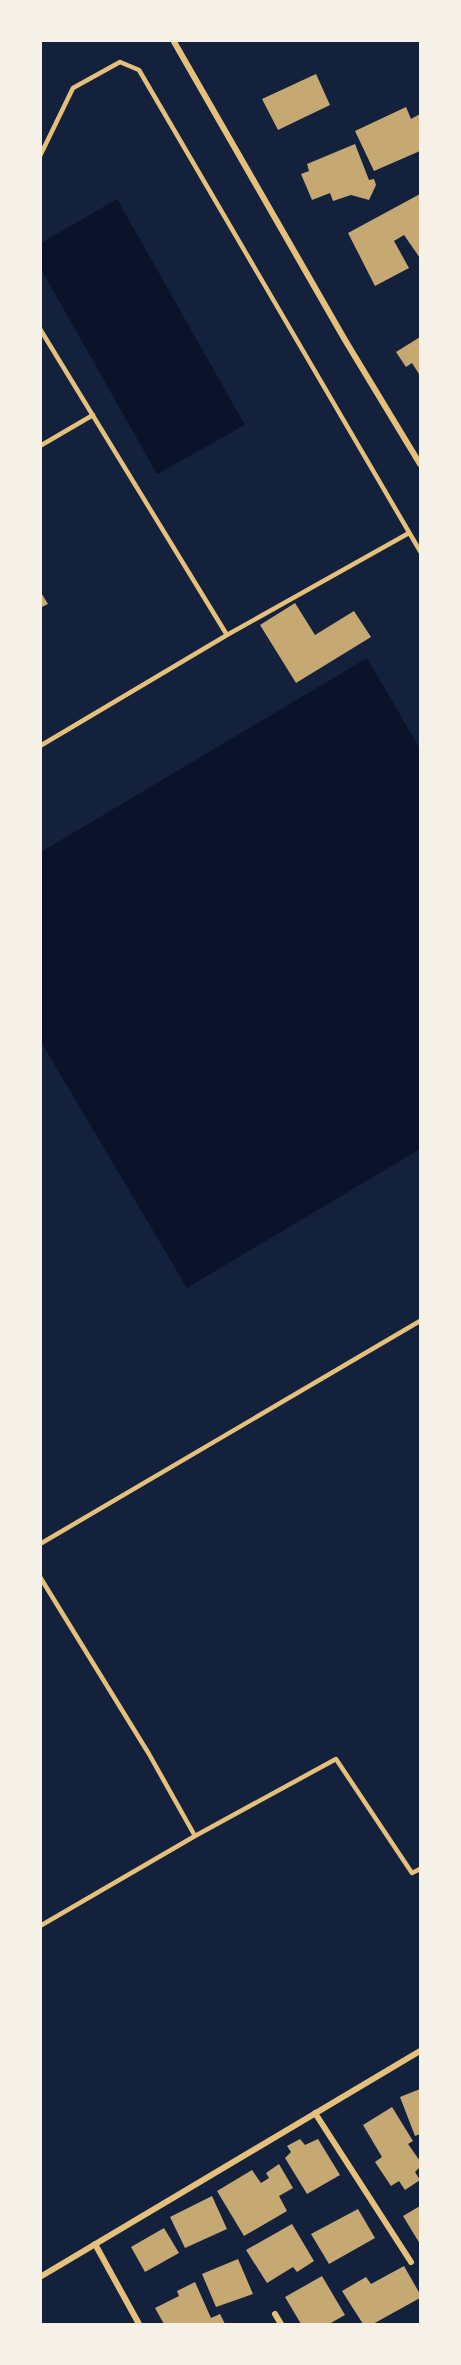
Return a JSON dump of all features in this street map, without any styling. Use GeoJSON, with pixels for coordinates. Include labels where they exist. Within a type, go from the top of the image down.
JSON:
{"type":"FeatureCollection","features":[{"type":"Feature","properties":{"kind":"street"},"geometry":{"type":"LineString","coordinates":[[173,40],[345,340],[420,464]]}},
{"type":"Feature","properties":{"kind":"street"},"geometry":{"type":"LineString","coordinates":[[40,2277],[420,2051]]}},
{"type":"Feature","properties":{"kind":"street"},"geometry":{"type":"LineString","coordinates":[[315,2113],[411,2262]]}},
{"type":"Feature","properties":{"kind":"street"},"geometry":{"type":"LineString","coordinates":[[95,2244],[139,2325]]}},
{"type":"Feature","properties":{"kind":"street"},"geometry":{"type":"LineString","coordinates":[[275,2314],[281,2325]]}},
{"type":"Feature","properties":{"kind":"lane"},"geometry":{"type":"LineString","coordinates":[[40,156],[74,88],[120,62],[140,70],[420,551]]}},
{"type":"Feature","properties":{"kind":"lane"},"geometry":{"type":"LineString","coordinates":[[40,329],[227,635]]}},
{"type":"Feature","properties":{"kind":"lane"},"geometry":{"type":"LineString","coordinates":[[40,446],[93,415]]}},
{"type":"Feature","properties":{"kind":"lane"},"geometry":{"type":"LineString","coordinates":[[40,746],[227,635],[409,533]]}},
{"type":"Feature","properties":{"kind":"lane"},"geometry":{"type":"LineString","coordinates":[[40,1544],[420,1321]]}},
{"type":"Feature","properties":{"kind":"lane"},"geometry":{"type":"LineString","coordinates":[[40,1578],[149,1754],[195,1836]]}},
{"type":"Feature","properties":{"kind":"lane"},"geometry":{"type":"LineString","coordinates":[[40,1926],[195,1836],[336,1759],[412,1873],[420,1869]]}},
{"type":"Feature","properties":{"kind":"water"},"geometry":{"type":"Polygon","coordinates":[[[117,199],[245,425],[157,474],[41,269],[41,243],[117,199]]]}},
{"type":"Feature","properties":{"kind":"water"},"geometry":{"type":"Polygon","coordinates":[[[367,658],[420,749],[420,1149],[187,1288],[41,1042],[41,852],[367,658]]]}},
{"type":"Feature","properties":{"kind":"building"},"geometry":{"type":"Polygon","coordinates":[[[316,74],[330,105],[278,130],[262,99],[316,74]]]}},
{"type":"Feature","properties":{"kind":"building"},"geometry":{"type":"Polygon","coordinates":[[[406,107],[411,119],[420,114],[420,151],[374,171],[355,131],[406,107]]]}},
{"type":"Feature","properties":{"kind":"building"},"geometry":{"type":"Polygon","coordinates":[[[355,144],[369,180],[374,179],[376,185],[369,200],[351,195],[333,201],[330,193],[312,200],[301,174],[309,171],[307,164],[355,144]]]}},
{"type":"Feature","properties":{"kind":"building"},"geometry":{"type":"Polygon","coordinates":[[[420,194],[420,258],[404,235],[394,241],[409,268],[375,286],[348,233],[420,194]]]}},
{"type":"Feature","properties":{"kind":"building"},"geometry":{"type":"Polygon","coordinates":[[[420,337],[419,374],[412,363],[406,367],[396,352],[420,337]]]}},
{"type":"Feature","properties":{"kind":"building"},"geometry":{"type":"Polygon","coordinates":[[[40,591],[48,604],[40,608],[40,591]]]}},
{"type":"Feature","properties":{"kind":"building"},"geometry":{"type":"Polygon","coordinates":[[[295,603],[315,635],[354,611],[371,637],[296,683],[260,625],[295,603]]]}},
{"type":"Feature","properties":{"kind":"building"},"geometry":{"type":"Polygon","coordinates":[[[420,2089],[420,2134],[415,2136],[400,2097],[420,2089]]]}},
{"type":"Feature","properties":{"kind":"building"},"geometry":{"type":"Polygon","coordinates":[[[392,2107],[413,2141],[408,2144],[420,2161],[420,2167],[415,2172],[420,2180],[405,2190],[399,2181],[391,2186],[375,2162],[382,2157],[363,2125],[392,2107]]]}},
{"type":"Feature","properties":{"kind":"building"},"geometry":{"type":"Polygon","coordinates":[[[300,2139],[305,2145],[318,2139],[340,2175],[307,2194],[285,2158],[291,2152],[287,2146],[300,2139]]]}},
{"type":"Feature","properties":{"kind":"building"},"geometry":{"type":"Polygon","coordinates":[[[279,2164],[293,2188],[279,2196],[287,2211],[244,2236],[217,2191],[252,2170],[261,2183],[269,2178],[266,2173],[279,2164]]]}},
{"type":"Feature","properties":{"kind":"building"},"geometry":{"type":"Polygon","coordinates":[[[212,2196],[227,2229],[185,2248],[170,2217],[212,2196]]]}},
{"type":"Feature","properties":{"kind":"building"},"geometry":{"type":"Polygon","coordinates":[[[420,2206],[420,2244],[403,2216],[420,2206]]]}},
{"type":"Feature","properties":{"kind":"building"},"geometry":{"type":"Polygon","coordinates":[[[358,2209],[375,2238],[329,2264],[311,2234],[358,2209]]]}},
{"type":"Feature","properties":{"kind":"building"},"geometry":{"type":"Polygon","coordinates":[[[292,2224],[314,2261],[297,2272],[293,2267],[267,2283],[246,2250],[292,2224]]]}},
{"type":"Feature","properties":{"kind":"building"},"geometry":{"type":"Polygon","coordinates":[[[164,2228],[179,2253],[145,2272],[131,2247],[164,2228]]]}},
{"type":"Feature","properties":{"kind":"building"},"geometry":{"type":"Polygon","coordinates":[[[238,2259],[253,2294],[216,2307],[202,2274],[238,2259]]]}},
{"type":"Feature","properties":{"kind":"building"},"geometry":{"type":"Polygon","coordinates":[[[404,2266],[420,2298],[373,2324],[363,2324],[342,2291],[366,2277],[371,2284],[404,2266]]]}},
{"type":"Feature","properties":{"kind":"building"},"geometry":{"type":"Polygon","coordinates":[[[322,2276],[345,2315],[329,2324],[301,2324],[285,2297],[322,2276]]]}},
{"type":"Feature","properties":{"kind":"building"},"geometry":{"type":"Polygon","coordinates":[[[195,2282],[211,2318],[220,2314],[225,2324],[164,2324],[155,2308],[179,2296],[177,2291],[195,2282]]]}}]}
